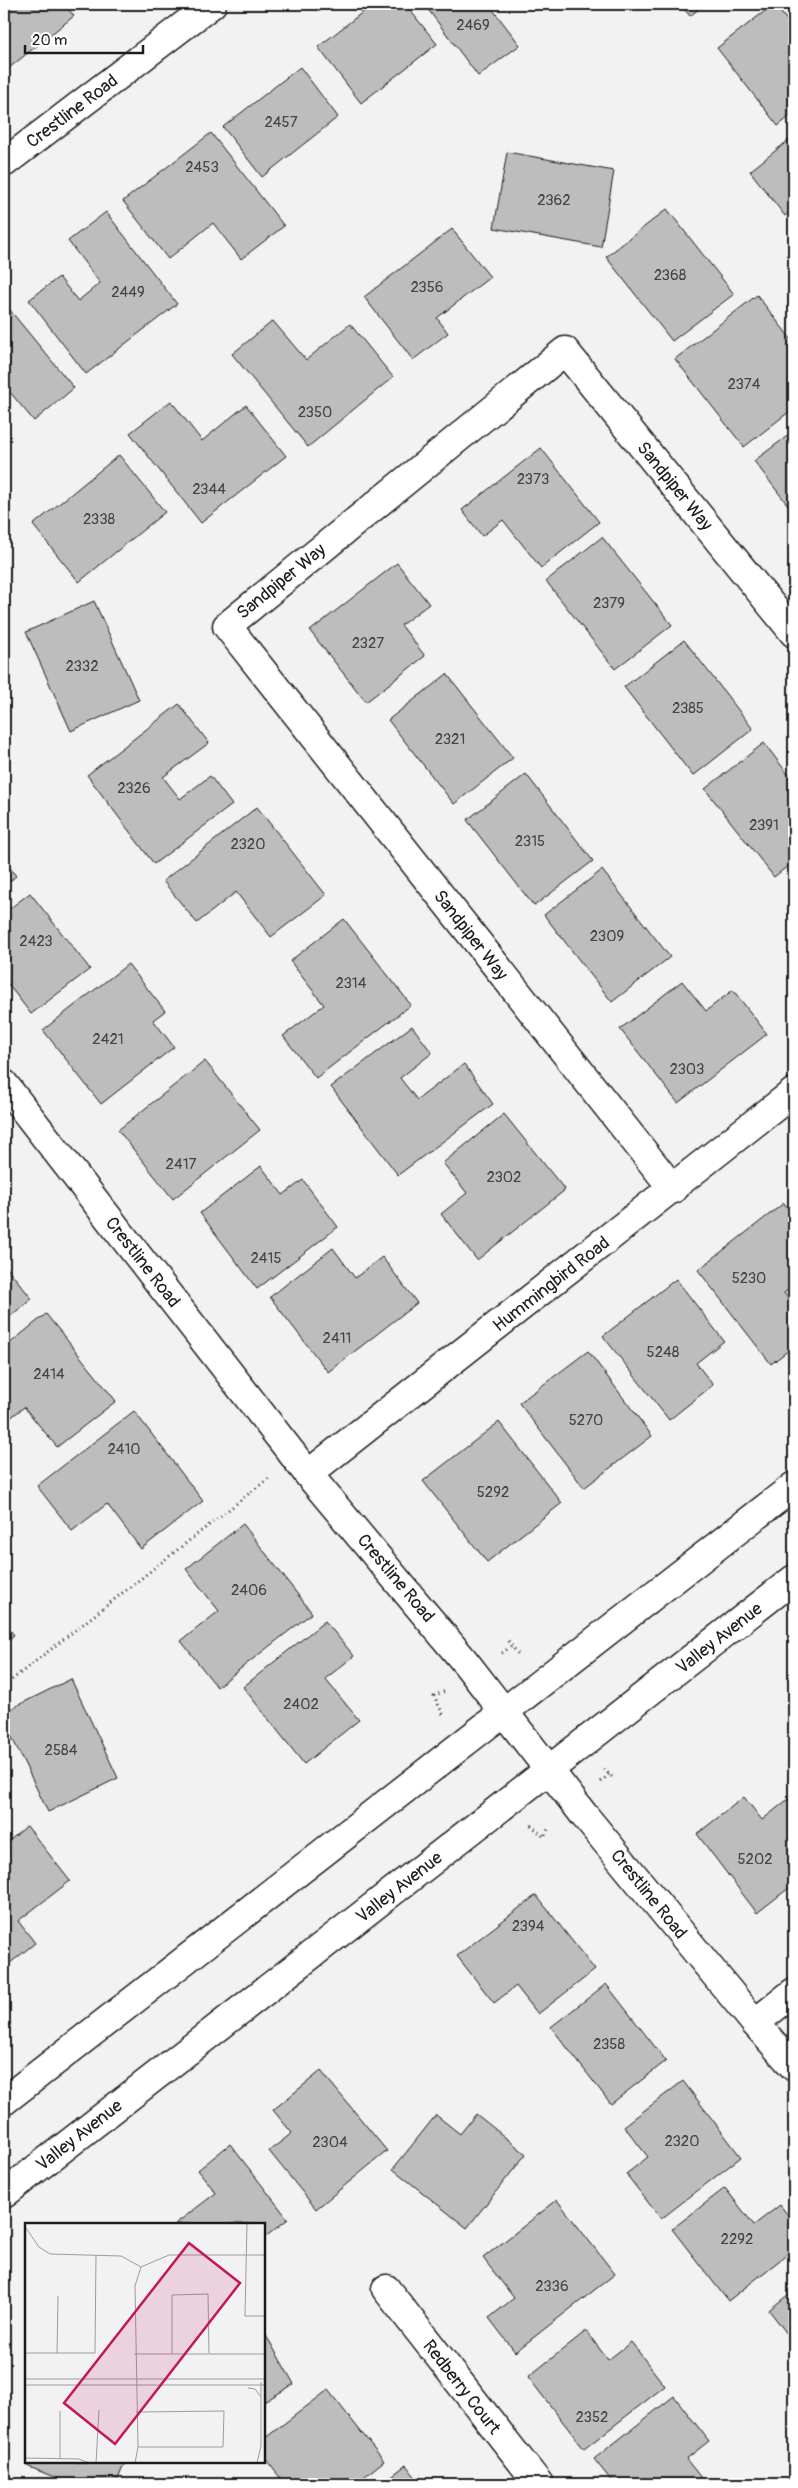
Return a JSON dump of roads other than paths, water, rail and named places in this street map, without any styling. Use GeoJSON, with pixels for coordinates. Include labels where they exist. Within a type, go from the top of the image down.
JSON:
{"type":"FeatureCollection","features":[{"type":"Feature","properties":{"kind":"street","name":"Crestline Road"},"geometry":{"type":"LineString","coordinates":[[4,163],[212,4]]}},
{"type":"Feature","properties":{"kind":"street","name":"Sandpiper Way"},"geometry":{"type":"LineString","coordinates":[[672,1189],[227,626],[565,351],[794,633]]}},
{"type":"Feature","properties":{"kind":"street","name":"Crestline Road"},"geometry":{"type":"LineString","coordinates":[[4,1084],[302,1466],[504,1711],[549,1770],[755,2023],[794,2067]]}},
{"type":"Feature","properties":{"kind":"street","name":"Hummingbird Road"},"geometry":{"type":"LineString","coordinates":[[302,1466],[672,1189],[794,1092]]}},
{"type":"Feature","properties":{"kind":"street"},"geometry":{"type":"LineString","coordinates":[[4,2101],[794,1486]]}},
{"type":"Feature","properties":{"kind":"street","name":"Valley Avenue"},"geometry":{"type":"LineString","coordinates":[[4,2194],[794,1579]]}},
{"type":"Feature","properties":{"kind":"street"},"geometry":{"type":"LineString","coordinates":[[755,2023],[794,1992]]}},
{"type":"Feature","properties":{"kind":"street","name":"Redberry Court"},"geometry":{"type":"LineString","coordinates":[[386,2289],[538,2484]]}}]}
